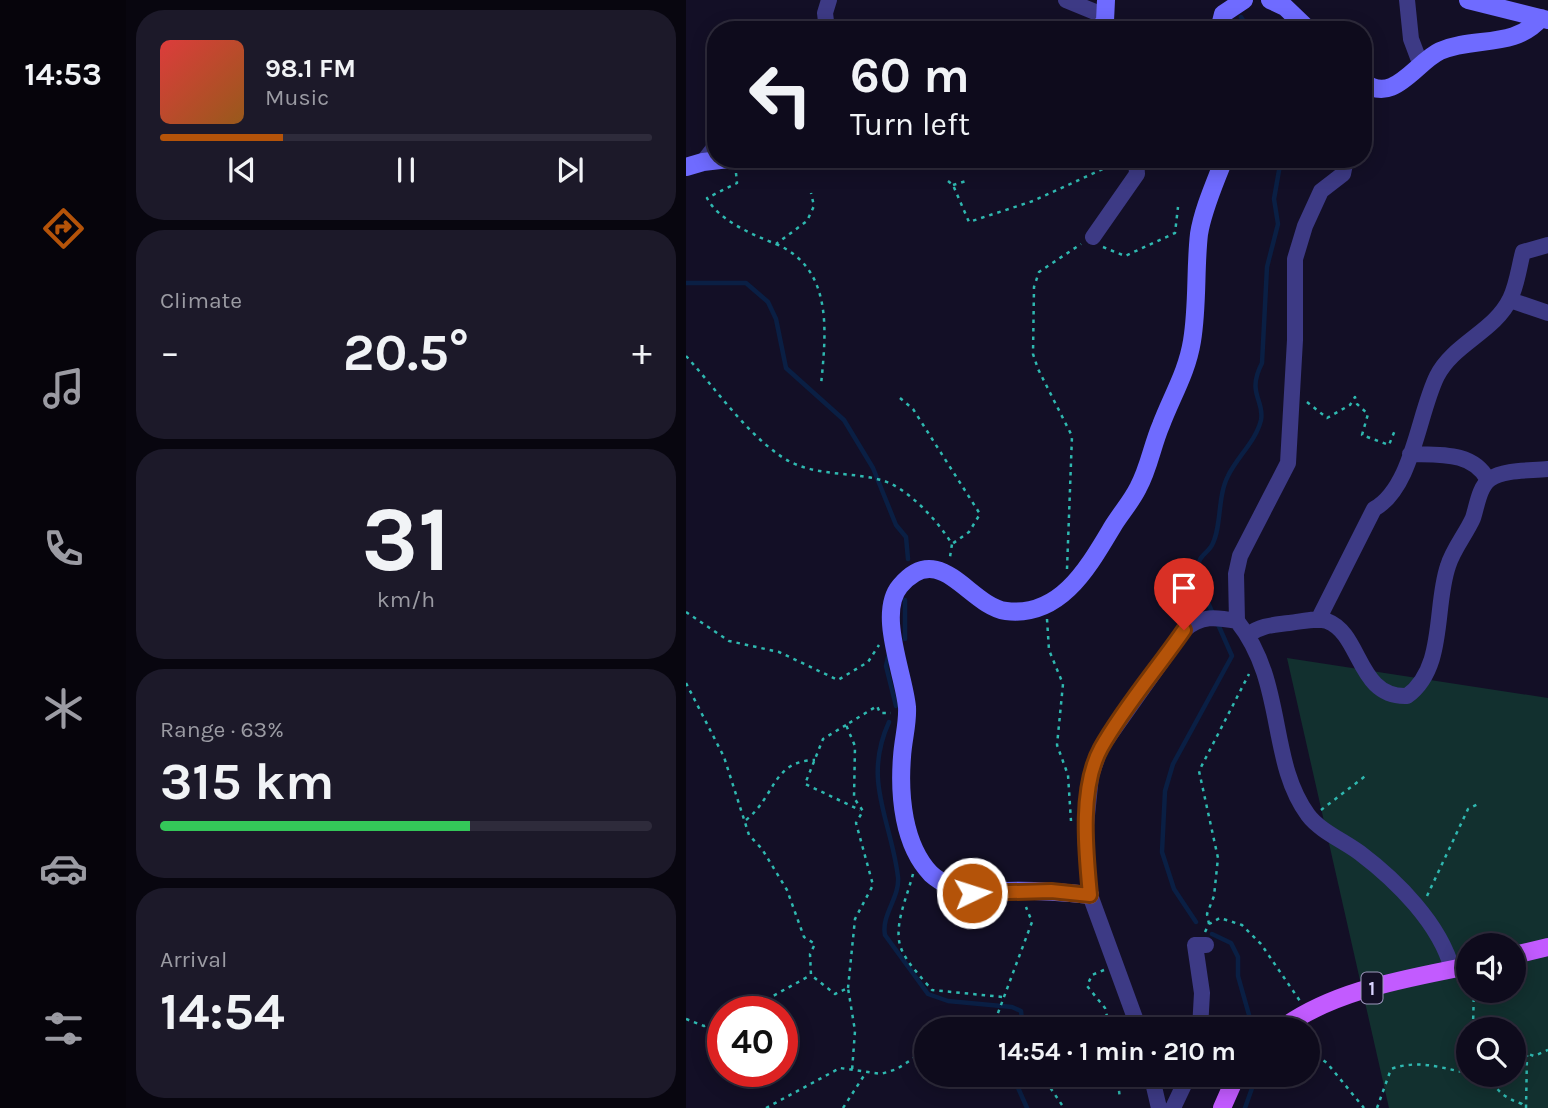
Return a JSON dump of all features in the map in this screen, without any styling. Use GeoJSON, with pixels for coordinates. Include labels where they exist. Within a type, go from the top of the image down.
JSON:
{"type":"FeatureCollection","features":[{"type":"Feature","properties":{"kind":"main road"},"geometry":{"type":"LineString","coordinates":[[1526,952],[1548,947]]}},
{"type":"Feature","properties":{"kind":"main road","name":"1"},"geometry":{"type":"LineString","coordinates":[[1299,1017],[1360,991],[1456,968]]}},
{"type":"Feature","properties":{"kind":"main road"},"geometry":{"type":"LineString","coordinates":[[1222,1108],[1231,1087]]}},
{"type":"Feature","properties":{"kind":"street"},"geometry":{"type":"LineString","coordinates":[[826,21],[828,0]]}},
{"type":"Feature","properties":{"kind":"street"},"geometry":{"type":"LineString","coordinates":[[1066,0],[1106,19]]}},
{"type":"Feature","properties":{"kind":"street"},"geometry":{"type":"LineString","coordinates":[[1221,21],[1223,14],[1244,0]]}},
{"type":"Feature","properties":{"kind":"street"},"geometry":{"type":"LineString","coordinates":[[1270,0],[1285,7],[1300,21]]}},
{"type":"Feature","properties":{"kind":"street"},"geometry":{"type":"LineString","coordinates":[[1407,0],[1411,39],[1420,63]]}},
{"type":"Feature","properties":{"kind":"street"},"geometry":{"type":"LineString","coordinates":[[1468,0],[1544,19]]}},
{"type":"Feature","properties":{"kind":"street"},"geometry":{"type":"LineString","coordinates":[[1372,85],[1385,90],[1394,87],[1420,63],[1454,46],[1521,35],[1544,19]]}},
{"type":"Feature","properties":{"kind":"street"},"geometry":{"type":"LineString","coordinates":[[1093,237],[1137,174],[1137,168]]}},
{"type":"Feature","properties":{"kind":"street"},"geometry":{"type":"LineString","coordinates":[[1090,895],[1051,891],[972,893],[951,887],[932,875],[918,855],[909,833],[901,792],[907,712],[891,626],[891,601],[898,588],[910,577],[926,570],[947,573],[983,602],[1004,611],[1027,611],[1046,605],[1071,588],[1138,489],[1161,425],[1179,387],[1192,340],[1199,231],[1221,168]]}},
{"type":"Feature","properties":{"kind":"street"},"geometry":{"type":"LineString","coordinates":[[1344,168],[1343,174],[1321,191],[1305,226],[1296,259],[1288,463],[1240,556],[1237,621],[1252,641],[1271,689],[1291,784],[1310,818],[1362,855],[1404,892],[1456,962]]}},
{"type":"Feature","properties":{"kind":"street"},"geometry":{"type":"LineString","coordinates":[[1318,620],[1374,509],[1384,503],[1396,487],[1436,377],[1448,358],[1510,300],[1523,252],[1548,245]]}},
{"type":"Feature","properties":{"kind":"street"},"geometry":{"type":"LineString","coordinates":[[1510,300],[1548,313]]}},
{"type":"Feature","properties":{"kind":"street"},"geometry":{"type":"LineString","coordinates":[[1410,454],[1449,455],[1468,460],[1482,468],[1488,480]]}},
{"type":"Feature","properties":{"kind":"street"},"geometry":{"type":"LineString","coordinates":[[1252,641],[1262,626],[1318,620],[1339,628],[1365,674],[1380,688],[1397,696],[1407,696],[1415,690],[1437,638],[1439,598],[1448,563],[1472,520],[1488,480],[1498,475],[1548,469]]}},
{"type":"Feature","properties":{"kind":"street"},"geometry":{"type":"LineString","coordinates":[[1135,1017],[1090,895],[1085,835],[1091,776],[1100,749],[1184,630],[1194,621],[1215,617],[1237,621]]}},
{"type":"Feature","properties":{"kind":"street"},"geometry":{"type":"LineString","coordinates":[[1201,1017],[1202,993],[1195,945],[1206,945]]}},
{"type":"Feature","properties":{"kind":"street"},"geometry":{"type":"LineString","coordinates":[[1154,1087],[1159,1108]]}},
{"type":"Feature","properties":{"kind":"street"},"geometry":{"type":"LineString","coordinates":[[1173,1108],[1183,1087]]}},
{"type":"Feature","properties":{"kind":"path"},"geometry":{"type":"LineString","coordinates":[[733,168],[737,183],[707,198],[712,209],[727,216],[741,230],[776,244],[802,260],[813,278],[827,321],[821,385]]}},
{"type":"Feature","properties":{"kind":"path"},"geometry":{"type":"LineString","coordinates":[[948,181],[953,185],[969,222],[1033,201],[1105,168]]}},
{"type":"Feature","properties":{"kind":"path"},"geometry":{"type":"LineString","coordinates":[[953,185],[966,181]]}},
{"type":"Feature","properties":{"kind":"path"},"geometry":{"type":"LineString","coordinates":[[776,244],[807,221],[814,206],[811,193]]}},
{"type":"Feature","properties":{"kind":"path"},"geometry":{"type":"LineString","coordinates":[[1071,588],[1067,581],[1072,436],[1033,354],[1034,287],[1039,272],[1093,237],[1103,247],[1125,256],[1175,233],[1178,206]]}},
{"type":"Feature","properties":{"kind":"path"},"geometry":{"type":"LineString","coordinates":[[686,356],[755,435],[783,458],[806,469],[884,480],[921,505],[942,528],[952,544],[947,573]]}},
{"type":"Feature","properties":{"kind":"path"},"geometry":{"type":"LineString","coordinates":[[1292,395],[1299,396],[1327,418],[1350,405],[1355,397],[1357,404],[1368,414],[1362,435],[1389,445],[1395,430]]}},
{"type":"Feature","properties":{"kind":"path"},"geometry":{"type":"LineString","coordinates":[[900,398],[913,410],[980,514],[969,532],[952,544]]}},
{"type":"Feature","properties":{"kind":"path"},"geometry":{"type":"LineString","coordinates":[[1046,605],[1048,641],[1063,684],[1057,745],[1068,775],[1071,828]]}},
{"type":"Feature","properties":{"kind":"path"},"geometry":{"type":"LineString","coordinates":[[686,612],[729,642],[779,652],[838,680],[868,663],[891,626]]}},
{"type":"Feature","properties":{"kind":"path"},"geometry":{"type":"LineString","coordinates":[[1209,924],[1207,914],[1214,896],[1218,858],[1199,771],[1254,664],[1252,641]]}},
{"type":"Feature","properties":{"kind":"path"},"geometry":{"type":"LineString","coordinates":[[686,683],[724,757],[749,835],[762,849],[787,890],[804,937],[815,944],[810,954],[811,975],[835,994],[848,989]]}},
{"type":"Feature","properties":{"kind":"path"},"geometry":{"type":"LineString","coordinates":[[863,811],[805,783],[822,739],[877,706],[880,713],[907,712]]}},
{"type":"Feature","properties":{"kind":"path"},"geometry":{"type":"LineString","coordinates":[[846,725],[855,746],[854,798],[863,811]]}},
{"type":"Feature","properties":{"kind":"path"},"geometry":{"type":"LineString","coordinates":[[745,821],[761,809],[782,771],[795,760],[815,760]]}},
{"type":"Feature","properties":{"kind":"path"},"geometry":{"type":"LineString","coordinates":[[1310,818],[1368,774]]}},
{"type":"Feature","properties":{"kind":"path"},"geometry":{"type":"LineString","coordinates":[[1419,912],[1468,809],[1478,804]]}},
{"type":"Feature","properties":{"kind":"path"},"geometry":{"type":"LineString","coordinates":[[852,1071],[855,1031],[848,989],[855,919],[873,885],[856,823],[863,811]]}},
{"type":"Feature","properties":{"kind":"path"},"geometry":{"type":"LineString","coordinates":[[918,855],[901,924],[900,945],[932,990],[1003,997]]}},
{"type":"Feature","properties":{"kind":"path"},"geometry":{"type":"LineString","coordinates":[[996,1017],[1032,922],[1026,907]]}},
{"type":"Feature","properties":{"kind":"path"},"geometry":{"type":"LineString","coordinates":[[1206,945],[1204,934],[1209,924],[1220,918],[1242,925],[1261,944],[1309,1011]]}},
{"type":"Feature","properties":{"kind":"path"},"geometry":{"type":"LineString","coordinates":[[1107,1017],[1105,1008],[1087,986],[1092,975],[1116,964]]}},
{"type":"Feature","properties":{"kind":"path"},"geometry":{"type":"LineString","coordinates":[[773,996],[811,975]]}},
{"type":"Feature","properties":{"kind":"path"},"geometry":{"type":"LineString","coordinates":[[686,1019],[704,1027],[707,1026]]}},
{"type":"Feature","properties":{"kind":"path"},"geometry":{"type":"LineString","coordinates":[[1525,1108],[1527,1055],[1534,1056],[1548,1050]]}},
{"type":"Feature","properties":{"kind":"path"},"geometry":{"type":"LineString","coordinates":[[1320,1057],[1328,1063],[1364,1108]]}},
{"type":"Feature","properties":{"kind":"path"},"geometry":{"type":"LineString","coordinates":[[766,1108],[840,1069],[865,1074],[897,1069],[914,1058]]}},
{"type":"Feature","properties":{"kind":"path"},"geometry":{"type":"LineString","coordinates":[[1377,1108],[1391,1069],[1408,1063],[1437,1064],[1456,1070]]}},
{"type":"Feature","properties":{"kind":"path"},"geometry":{"type":"LineString","coordinates":[[844,1108],[865,1074]]}},
{"type":"Feature","properties":{"kind":"path"},"geometry":{"type":"LineString","coordinates":[[1050,1087],[1064,1108]]}},
{"type":"Feature","properties":{"kind":"path"},"geometry":{"type":"LineString","coordinates":[[1119,1087],[1120,1099]]}},
{"type":"Feature","properties":{"kind":"path"},"geometry":{"type":"LineString","coordinates":[[1495,1087],[1505,1097],[1525,1108]]}},
{"type":"Feature","properties":{"kind":"green space"},"geometry":{"type":"Polygon","coordinates":[[[1287,658],[1548,698],[1548,1108],[1389,1108],[1287,658]]]}},
{"type":"Feature","properties":{"kind":"waterway"},"geometry":{"type":"LineString","coordinates":[[1241,17],[1243,21]]}},
{"type":"Feature","properties":{"kind":"waterway"},"geometry":{"type":"LineString","coordinates":[[1213,614],[1202,585],[1198,563],[1215,538],[1222,493],[1228,476],[1255,435],[1261,420],[1256,382],[1262,363],[1267,267],[1278,224],[1274,199],[1279,168]]}},
{"type":"Feature","properties":{"kind":"waterway"},"geometry":{"type":"LineString","coordinates":[[686,283],[746,283],[768,302],[776,319],[786,368],[844,420],[873,468],[896,525],[906,537],[908,559]]}},
{"type":"Feature","properties":{"kind":"waterway"},"geometry":{"type":"LineString","coordinates":[[905,600],[905,639]]}},
{"type":"Feature","properties":{"kind":"waterway"},"geometry":{"type":"LineString","coordinates":[[1196,922],[1174,889],[1162,852],[1165,791],[1173,764],[1232,656],[1217,622]]}},
{"type":"Feature","properties":{"kind":"waterway"},"geometry":{"type":"LineString","coordinates":[[889,653],[886,666],[896,706]]}},
{"type":"Feature","properties":{"kind":"waterway"},"geometry":{"type":"LineString","coordinates":[[889,722],[881,743],[878,782],[898,884],[886,920],[885,935],[928,994],[948,1001],[1012,1007],[1021,1011],[1022,1017]]}},
{"type":"Feature","properties":{"kind":"waterway"},"geometry":{"type":"LineString","coordinates":[[1212,934],[1231,943],[1238,957],[1238,976],[1250,1017]]}},
{"type":"Feature","properties":{"kind":"waterway"},"geometry":{"type":"LineString","coordinates":[[1018,1087],[1027,1108]]}},
{"type":"Feature","properties":{"kind":"waterway"},"geometry":{"type":"LineString","coordinates":[[1245,1108],[1252,1087]]}},
{"type":"Feature","properties":{"kind":"route"},"geometry":{"type":"LineString","coordinates":[[972,893],[1051,891],[1090,895],[1085,835],[1091,776],[1100,749],[1184,630]]}}]}
